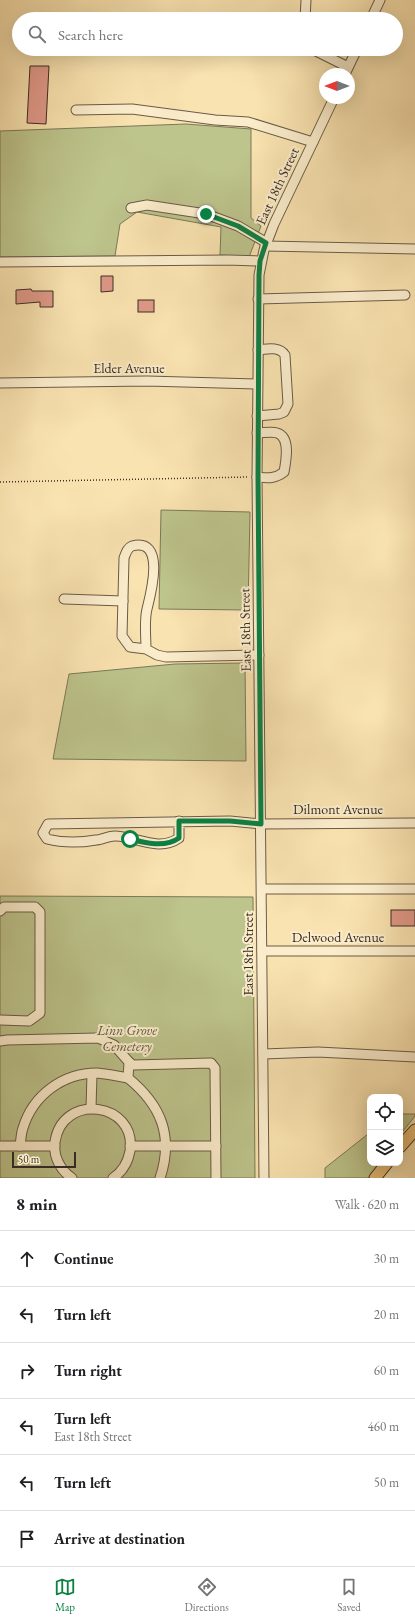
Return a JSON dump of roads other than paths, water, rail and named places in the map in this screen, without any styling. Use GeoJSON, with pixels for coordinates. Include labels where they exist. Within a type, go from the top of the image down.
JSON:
{"type":"FeatureCollection","features":[{"type":"Feature","properties":{"kind":"main road"},"geometry":{"type":"LineString","coordinates":[[403,1144],[415,1130]]}},
{"type":"Feature","properties":{"kind":"main road"},"geometry":{"type":"LineString","coordinates":[[375,1178],[385,1166]]}},
{"type":"Feature","properties":{"kind":"street"},"geometry":{"type":"LineString","coordinates":[[305,12],[306,0]]}},
{"type":"Feature","properties":{"kind":"street"},"geometry":{"type":"LineString","coordinates":[[374,12],[379,0]]}},
{"type":"Feature","properties":{"kind":"street"},"geometry":{"type":"LineString","coordinates":[[323,56],[341,68]]}},
{"type":"Feature","properties":{"kind":"street"},"geometry":{"type":"LineString","coordinates":[[348,68],[354,56]]}},
{"type":"Feature","properties":{"kind":"street","name":"East 18th Street"},"geometry":{"type":"LineString","coordinates":[[264,1178],[257,384],[260,261],[312,142],[331,104]]}},
{"type":"Feature","properties":{"kind":"street"},"geometry":{"type":"LineString","coordinates":[[76,110],[132,109],[215,120],[248,122],[312,142]]}},
{"type":"Feature","properties":{"kind":"street"},"geometry":{"type":"LineString","coordinates":[[131,208],[147,205],[206,214],[238,226],[266,245],[415,249]]}},
{"type":"Feature","properties":{"kind":"street"},"geometry":{"type":"LineString","coordinates":[[0,262],[260,261]]}},
{"type":"Feature","properties":{"kind":"street"},"geometry":{"type":"LineString","coordinates":[[258,299],[404,295]]}},
{"type":"Feature","properties":{"kind":"street"},"geometry":{"type":"LineString","coordinates":[[258,350],[276,349],[282,351],[285,355],[288,404],[284,412],[279,414],[258,416]]}},
{"type":"Feature","properties":{"kind":"street","name":"Elder Avenue"},"geometry":{"type":"LineString","coordinates":[[0,383],[147,382],[257,384]]}},
{"type":"Feature","properties":{"kind":"street"},"geometry":{"type":"LineString","coordinates":[[258,433],[277,433],[283,436],[286,442],[284,472],[276,477],[258,477]]}},
{"type":"Feature","properties":{"kind":"street"},"geometry":{"type":"LineString","coordinates":[[146,649],[147,610],[154,561],[152,552],[144,546],[130,547],[126,551],[124,558],[122,636],[130,647],[146,649],[166,658],[260,655]]}},
{"type":"Feature","properties":{"kind":"street"},"geometry":{"type":"LineString","coordinates":[[64,599],[123,601]]}},
{"type":"Feature","properties":{"kind":"street","name":"Dilmont Avenue"},"geometry":{"type":"LineString","coordinates":[[179,821],[179,838],[173,842],[148,844],[115,835],[97,840],[58,842],[47,839],[43,833],[48,824],[179,821],[230,821],[261,824],[415,823]]}},
{"type":"Feature","properties":{"kind":"street"},"geometry":{"type":"LineString","coordinates":[[262,890],[415,889]]}},
{"type":"Feature","properties":{"kind":"street"},"geometry":{"type":"LineString","coordinates":[[0,911],[4,907],[35,907],[40,912],[40,1013],[30,1021],[0,1020]]}},
{"type":"Feature","properties":{"kind":"street","name":"Delwood Avenue"},"geometry":{"type":"LineString","coordinates":[[262,951],[415,950]]}},
{"type":"Feature","properties":{"kind":"street"},"geometry":{"type":"LineString","coordinates":[[0,1041],[98,1038],[114,1045],[133,1065],[211,1063],[215,1068],[216,1178]]}},
{"type":"Feature","properties":{"kind":"street"},"geometry":{"type":"LineString","coordinates":[[263,1054],[318,1052],[415,1057]]}},
{"type":"Feature","properties":{"kind":"street"},"geometry":{"type":"LineString","coordinates":[[128,1078],[129,1062]]}},
{"type":"Feature","properties":{"kind":"street"},"geometry":{"type":"LineString","coordinates":[[91,1108],[92,1074]]}},
{"type":"Feature","properties":{"kind":"street"},"geometry":{"type":"LineString","coordinates":[[20,1146],[23,1128],[38,1098],[67,1078],[92,1074],[113,1075],[128,1078],[142,1090],[158,1112],[162,1121],[166,1146],[163,1169],[160,1178]]}},
{"type":"Feature","properties":{"kind":"street"},"geometry":{"type":"LineString","coordinates":[[72,1178],[67,1175],[60,1166],[56,1156],[54,1146],[57,1132],[64,1121],[71,1115],[79,1110],[91,1108],[106,1111],[114,1115],[126,1128],[130,1146],[129,1157],[117,1175],[112,1178]]}},
{"type":"Feature","properties":{"kind":"street"},"geometry":{"type":"LineString","coordinates":[[0,1146],[54,1146]]}},
{"type":"Feature","properties":{"kind":"street"},"geometry":{"type":"LineString","coordinates":[[130,1146],[216,1146]]}},
{"type":"Feature","properties":{"kind":"park label","name":"Linn Grove Cemetery"},"geometry":{"type":"Point","coordinates":[127,1038]}}]}
